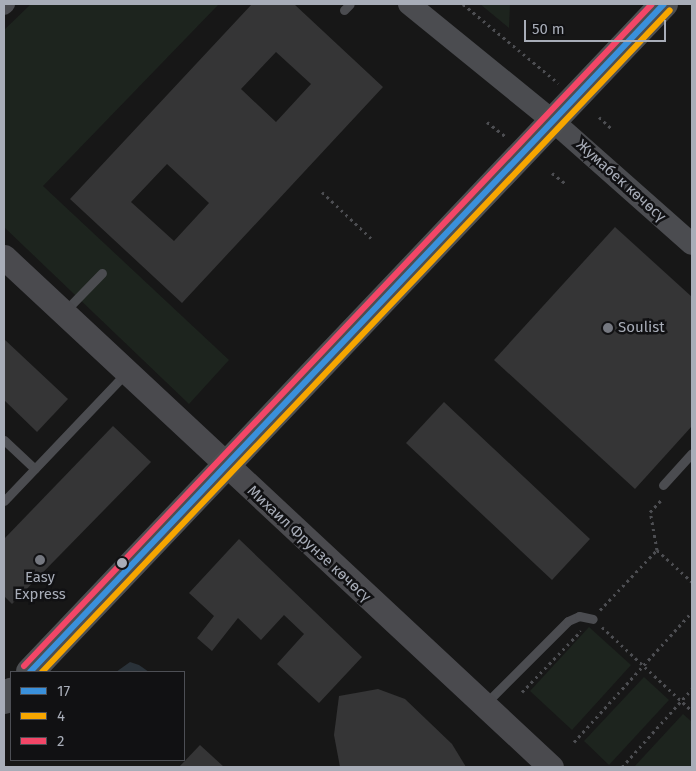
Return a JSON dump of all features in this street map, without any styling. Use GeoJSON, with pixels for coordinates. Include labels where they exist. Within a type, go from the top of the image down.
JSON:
{"type":"FeatureCollection","features":[{"type":"Feature","properties":{"kind":"main road"},"geometry":{"type":"LineString","coordinates":[[31,671],[664,4]]}},
{"type":"Feature","properties":{"kind":"main road","name":"Михаил Фрунзе көчөсү"},"geometry":{"type":"LineString","coordinates":[[4,257],[226,467],[551,767]]}},
{"type":"Feature","properties":{"kind":"street","name":"Жумабек көчөсү"},"geometry":{"type":"LineString","coordinates":[[410,4],[554,122],[692,244]]}},
{"type":"Feature","properties":{"kind":"lane"},"geometry":{"type":"LineString","coordinates":[[63,313],[102,273]]}},
{"type":"Feature","properties":{"kind":"lane"},"geometry":{"type":"LineString","coordinates":[[4,501],[127,372]]}},
{"type":"Feature","properties":{"kind":"lane"},"geometry":{"type":"LineString","coordinates":[[4,440],[35,469]]}},
{"type":"Feature","properties":{"kind":"lane"},"geometry":{"type":"LineString","coordinates":[[663,485],[692,453]]}},
{"type":"Feature","properties":{"kind":"lane"},"geometry":{"type":"LineString","coordinates":[[483,706],[568,621],[579,616],[592,618]]}},
{"type":"Feature","properties":{"kind":"path"},"geometry":{"type":"LineString","coordinates":[[463,4],[561,86]]}},
{"type":"Feature","properties":{"kind":"path"},"geometry":{"type":"LineString","coordinates":[[598,118],[614,130]]}},
{"type":"Feature","properties":{"kind":"path"},"geometry":{"type":"LineString","coordinates":[[487,122],[511,140]]}},
{"type":"Feature","properties":{"kind":"path"},"geometry":{"type":"LineString","coordinates":[[552,173],[566,184]]}},
{"type":"Feature","properties":{"kind":"path"},"geometry":{"type":"LineString","coordinates":[[322,192],[373,240]]}},
{"type":"Feature","properties":{"kind":"path"},"geometry":{"type":"LineString","coordinates":[[662,498],[650,512],[657,550],[692,582]]}},
{"type":"Feature","properties":{"kind":"path"},"geometry":{"type":"LineString","coordinates":[[657,550],[592,618],[692,711]]}},
{"type":"Feature","properties":{"kind":"path"},"geometry":{"type":"LineString","coordinates":[[574,742],[692,612]]}},
{"type":"Feature","properties":{"kind":"path"},"geometry":{"type":"LineString","coordinates":[[522,692],[579,633]]}},
{"type":"Feature","properties":{"kind":"path"},"geometry":{"type":"LineString","coordinates":[[622,767],[692,689]]}},
{"type":"Feature","properties":{"kind":"shaded area"},"geometry":{"type":"Polygon","coordinates":[[[31,4],[219,4],[43,186],[229,360],[189,404],[4,227],[4,30],[31,4]]]}},
{"type":"Feature","properties":{"kind":"shaded area"},"geometry":{"type":"Polygon","coordinates":[[[480,4],[510,4],[509,28],[480,4]]]}},
{"type":"Feature","properties":{"kind":"shaded area"},"geometry":{"type":"Polygon","coordinates":[[[589,627],[631,665],[572,730],[530,691],[589,627]]]}},
{"type":"Feature","properties":{"kind":"shaded area"},"geometry":{"type":"Polygon","coordinates":[[[130,662],[148,671],[117,671],[130,662]]]}},
{"type":"Feature","properties":{"kind":"shaded area"},"geometry":{"type":"Polygon","coordinates":[[[644,677],[669,700],[609,765],[584,741],[644,677]]]}},
{"type":"Feature","properties":{"kind":"shaded area"},"geometry":{"type":"Polygon","coordinates":[[[683,714],[692,722],[692,767],[634,767],[683,714]]]}},
{"type":"Feature","properties":{"kind":"building"},"geometry":{"type":"Polygon","coordinates":[[[252,4],[294,4],[383,87],[182,303],[70,199],[252,4]],[[276,52],[241,89],[276,122],[311,84],[276,52]],[[167,164],[131,202],[174,241],[209,203],[167,164]]]}},
{"type":"Feature","properties":{"kind":"building","name":"Soulist"},"geometry":{"type":"Polygon","coordinates":[[[615,227],[692,297],[692,426],[635,489],[494,360],[615,227]]]}},
{"type":"Feature","properties":{"kind":"building"},"geometry":{"type":"Polygon","coordinates":[[[4,339],[68,399],[37,432],[4,400],[4,339]]]}},
{"type":"Feature","properties":{"kind":"building"},"geometry":{"type":"Polygon","coordinates":[[[444,402],[590,539],[552,580],[406,443],[444,402]]]}},
{"type":"Feature","properties":{"kind":"building"},"geometry":{"type":"Polygon","coordinates":[[[113,426],[151,462],[12,604],[4,596],[4,539],[113,426]]]}},
{"type":"Feature","properties":{"kind":"building"},"geometry":{"type":"Polygon","coordinates":[[[239,539],[362,657],[319,703],[277,664],[304,634],[284,615],[261,640],[238,618],[212,651],[197,638],[214,616],[189,593],[239,539]]]}},
{"type":"Feature","properties":{"kind":"building"},"geometry":{"type":"Polygon","coordinates":[[[378,689],[405,699],[452,744],[466,767],[340,767],[334,735],[339,696],[378,689]]]}},
{"type":"Feature","properties":{"kind":"building"},"geometry":{"type":"Polygon","coordinates":[[[200,745],[224,767],[179,767],[200,745]]]}},
{"type":"Feature","properties":{"kind":"transit line","name":"2"},"geometry":{"type":"LineString","coordinates":[[24,666],[652,4]]}},
{"type":"Feature","properties":{"kind":"transit line","name":"17"},"geometry":{"type":"LineString","coordinates":[[31,671],[664,4]]}},
{"type":"Feature","properties":{"kind":"transit line","name":"4"},"geometry":{"type":"LineString","coordinates":[[43,671],[670,10]]}},
{"type":"Feature","properties":{"kind":"place","name":"Soulist"},"geometry":{"type":"Point","coordinates":[608,328]}},
{"type":"Feature","properties":{"kind":"place","name":"Easy Express"},"geometry":{"type":"Point","coordinates":[40,560]}}]}
